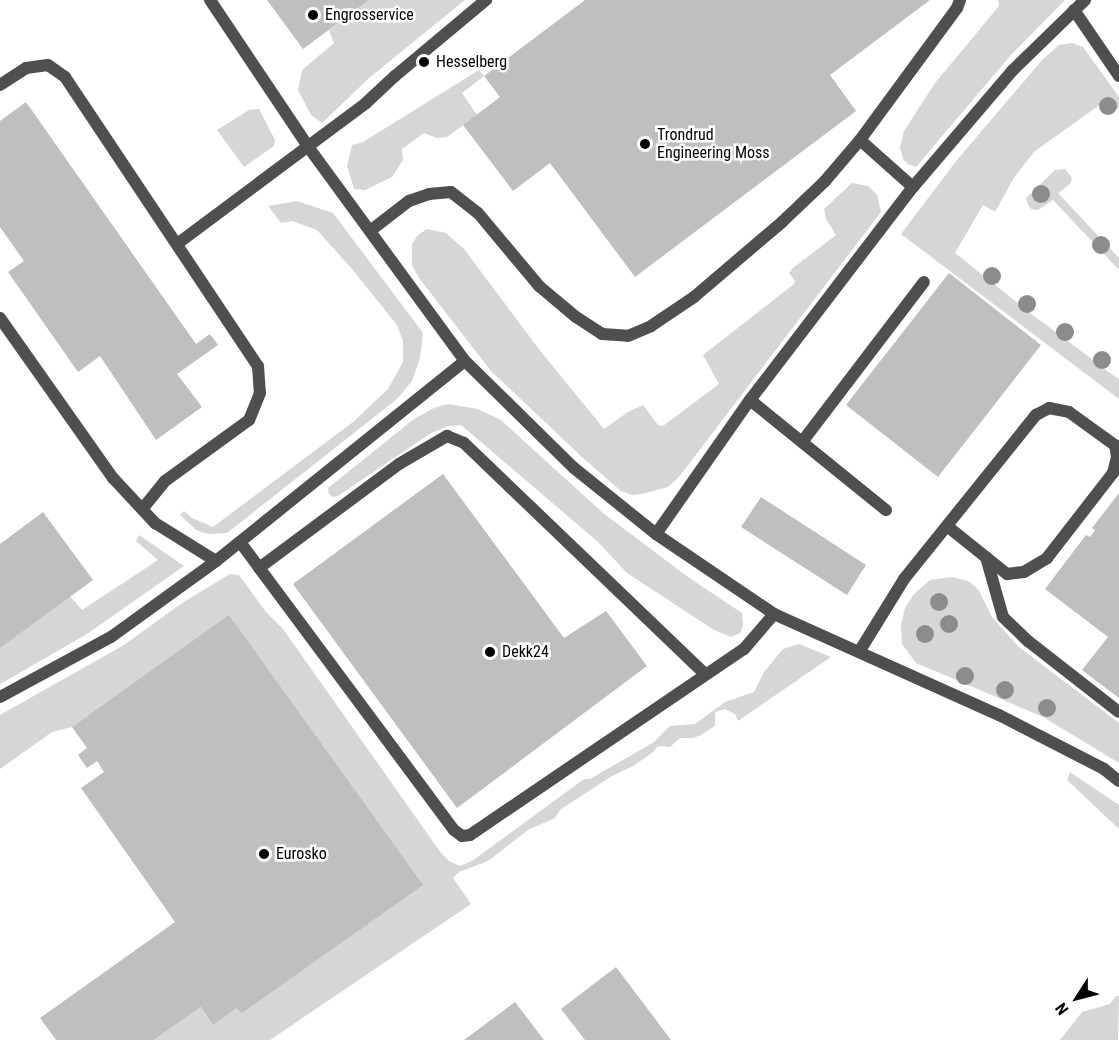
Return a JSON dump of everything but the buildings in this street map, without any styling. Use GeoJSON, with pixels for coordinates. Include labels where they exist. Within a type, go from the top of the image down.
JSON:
{"type":"FeatureCollection","features":[{"type":"Feature","properties":{"kind":"street"},"geometry":{"type":"LineString","coordinates":[[210,0],[309,148],[465,361],[574,468],[656,534],[774,614],[999,715],[1104,769],[1119,781]]}},
{"type":"Feature","properties":{"kind":"street"},"geometry":{"type":"LineString","coordinates":[[177,244],[309,148],[366,103],[394,76],[486,0]]}},
{"type":"Feature","properties":{"kind":"street"},"geometry":{"type":"LineString","coordinates":[[370,231],[409,201],[429,194],[451,192],[478,213],[539,286],[576,317],[602,334],[628,336],[651,326],[694,297],[744,256],[825,181],[860,140],[960,0]]}},
{"type":"Feature","properties":{"kind":"street"},"geometry":{"type":"LineString","coordinates":[[656,534],[750,400],[913,187],[1012,71],[1085,0]]}},
{"type":"Feature","properties":{"kind":"street"},"geometry":{"type":"LineString","coordinates":[[1074,10],[1119,76]]}},
{"type":"Feature","properties":{"kind":"street"},"geometry":{"type":"LineString","coordinates":[[0,85],[26,68],[48,65],[65,77],[258,366],[260,393],[249,420],[165,481],[142,509]]}},
{"type":"Feature","properties":{"kind":"street"},"geometry":{"type":"LineString","coordinates":[[860,140],[913,187]]}},
{"type":"Feature","properties":{"kind":"street"},"geometry":{"type":"LineString","coordinates":[[802,442],[924,282]]}},
{"type":"Feature","properties":{"kind":"street"},"geometry":{"type":"LineString","coordinates":[[0,318],[113,478],[155,523],[216,561]]}},
{"type":"Feature","properties":{"kind":"street"},"geometry":{"type":"LineString","coordinates":[[0,697],[111,637],[216,561],[465,361]]}},
{"type":"Feature","properties":{"kind":"street"},"geometry":{"type":"LineString","coordinates":[[750,400],[886,510]]}},
{"type":"Feature","properties":{"kind":"street"},"geometry":{"type":"LineString","coordinates":[[859,652],[904,579],[1036,415],[1049,408],[1069,412],[1117,447],[1113,473],[1047,558],[1024,572],[1007,574],[947,526]]}},
{"type":"Feature","properties":{"kind":"street"},"geometry":{"type":"LineString","coordinates":[[259,567],[399,464],[447,436],[464,443],[705,674]]}},
{"type":"Feature","properties":{"kind":"street"},"geometry":{"type":"LineString","coordinates":[[240,542],[454,830],[462,836],[470,835],[744,649],[774,614]]}},
{"type":"Feature","properties":{"kind":"street"},"geometry":{"type":"LineString","coordinates":[[986,557],[1003,617],[1028,641],[1119,712]]}},
{"type":"Feature","properties":{"kind":"shaded area"},"geometry":{"type":"Polygon","coordinates":[[[369,0],[465,0],[369,78],[322,123],[311,115],[298,90],[302,70],[334,43],[329,30],[369,0]]]}},
{"type":"Feature","properties":{"kind":"shaded area"},"geometry":{"type":"Polygon","coordinates":[[[998,0],[1065,0],[1010,56],[916,167],[908,164],[903,159],[900,147],[904,131],[935,83],[999,6],[998,0]]]}},
{"type":"Feature","properties":{"kind":"shaded area"},"geometry":{"type":"Polygon","coordinates":[[[1072,43],[1083,47],[1119,97],[1119,111],[1116,107],[1108,113],[1101,104],[1035,151],[1015,176],[995,212],[983,205],[955,253],[985,277],[992,268],[999,274],[993,283],[1020,305],[1027,297],[1036,303],[1030,313],[1057,333],[1065,324],[1074,331],[1068,341],[1093,360],[1100,353],[1110,359],[1103,368],[1119,379],[1119,399],[901,234],[957,160],[1043,59],[1059,45],[1072,43]]]}},
{"type":"Feature","properties":{"kind":"shaded area"},"geometry":{"type":"Polygon","coordinates":[[[479,70],[484,76],[462,93],[477,115],[447,137],[437,138],[424,133],[402,149],[403,160],[392,177],[365,190],[354,189],[347,166],[352,145],[363,142],[479,70]]]}},
{"type":"Feature","properties":{"kind":"shaded area"},"geometry":{"type":"Polygon","coordinates":[[[259,109],[275,140],[274,146],[244,167],[217,130],[249,110],[259,109]]]}},
{"type":"Feature","properties":{"kind":"shaded area"},"geometry":{"type":"Polygon","coordinates":[[[1065,169],[1072,178],[1070,184],[1058,193],[1119,258],[1119,270],[1053,200],[1038,210],[1031,209],[1027,203],[1026,198],[1055,170],[1065,169]]]}},
{"type":"Feature","properties":{"kind":"shaded area"},"geometry":{"type":"Polygon","coordinates":[[[852,183],[868,186],[877,195],[881,212],[679,477],[668,487],[642,494],[632,495],[621,491],[491,371],[419,278],[412,265],[412,244],[418,235],[427,229],[446,233],[464,249],[538,348],[604,429],[628,412],[643,405],[658,425],[663,426],[719,384],[703,355],[794,284],[795,281],[789,273],[793,268],[836,235],[826,219],[824,209],[852,183]]]}},
{"type":"Feature","properties":{"kind":"shaded area"},"geometry":{"type":"Polygon","coordinates":[[[297,201],[333,213],[423,333],[420,358],[412,381],[397,399],[227,533],[208,534],[196,530],[180,515],[184,511],[192,518],[213,527],[353,422],[388,389],[403,362],[403,341],[397,325],[352,269],[317,230],[292,221],[281,223],[268,206],[297,201]]]}},
{"type":"Feature","properties":{"kind":"shaded area"},"geometry":{"type":"Polygon","coordinates":[[[448,404],[478,409],[501,420],[603,513],[688,577],[742,613],[743,626],[740,633],[731,637],[714,630],[627,573],[597,541],[461,425],[449,426],[431,433],[338,496],[333,497],[329,494],[328,488],[414,419],[434,408],[448,404]]]}},
{"type":"Feature","properties":{"kind":"shaded area"},"geometry":{"type":"Polygon","coordinates":[[[139,535],[184,566],[87,634],[0,684],[0,648],[70,596],[82,610],[158,560],[136,541],[139,535]]]}},
{"type":"Feature","properties":{"kind":"shaded area"},"geometry":{"type":"Polygon","coordinates":[[[230,574],[239,575],[266,612],[283,629],[441,853],[449,861],[460,866],[472,861],[584,779],[590,779],[654,742],[670,726],[695,724],[725,702],[754,692],[764,672],[783,649],[799,644],[831,657],[738,721],[735,714],[725,709],[715,712],[715,726],[701,735],[693,738],[680,738],[670,747],[658,746],[633,766],[612,776],[561,809],[555,818],[528,830],[488,861],[459,872],[453,878],[471,904],[270,1040],[154,1040],[201,1007],[213,1025],[237,1008],[241,1014],[422,885],[229,616],[72,727],[52,732],[0,769],[0,715],[124,645],[182,603],[230,574]]]}},
{"type":"Feature","properties":{"kind":"shaded area"},"geometry":{"type":"Polygon","coordinates":[[[952,577],[968,581],[978,589],[992,617],[1019,647],[1119,723],[1119,763],[1043,717],[916,663],[902,644],[901,625],[905,608],[914,594],[930,580],[952,577]]]}},
{"type":"Feature","properties":{"kind":"shaded area"},"geometry":{"type":"Polygon","coordinates":[[[1070,772],[1119,805],[1119,829],[1067,780],[1070,772]]]}},
{"type":"Feature","properties":{"kind":"shaded area"},"geometry":{"type":"Polygon","coordinates":[[[1116,996],[1119,996],[1118,1040],[1060,1040],[1082,1012],[1110,1004],[1116,996]]]}},
{"type":"Feature","properties":{"kind":"place","name":"Engrosservice"},"geometry":{"type":"Point","coordinates":[313,15]}},
{"type":"Feature","properties":{"kind":"place","name":"Hesselberg"},"geometry":{"type":"Point","coordinates":[424,62]}},
{"type":"Feature","properties":{"kind":"place","name":"Trondrud Engineering Moss"},"geometry":{"type":"Point","coordinates":[645,144]}},
{"type":"Feature","properties":{"kind":"place","name":"Dekk24"},"geometry":{"type":"Point","coordinates":[490,652]}},
{"type":"Feature","properties":{"kind":"place","name":"Eurosko"},"geometry":{"type":"Point","coordinates":[264,854]}}]}
